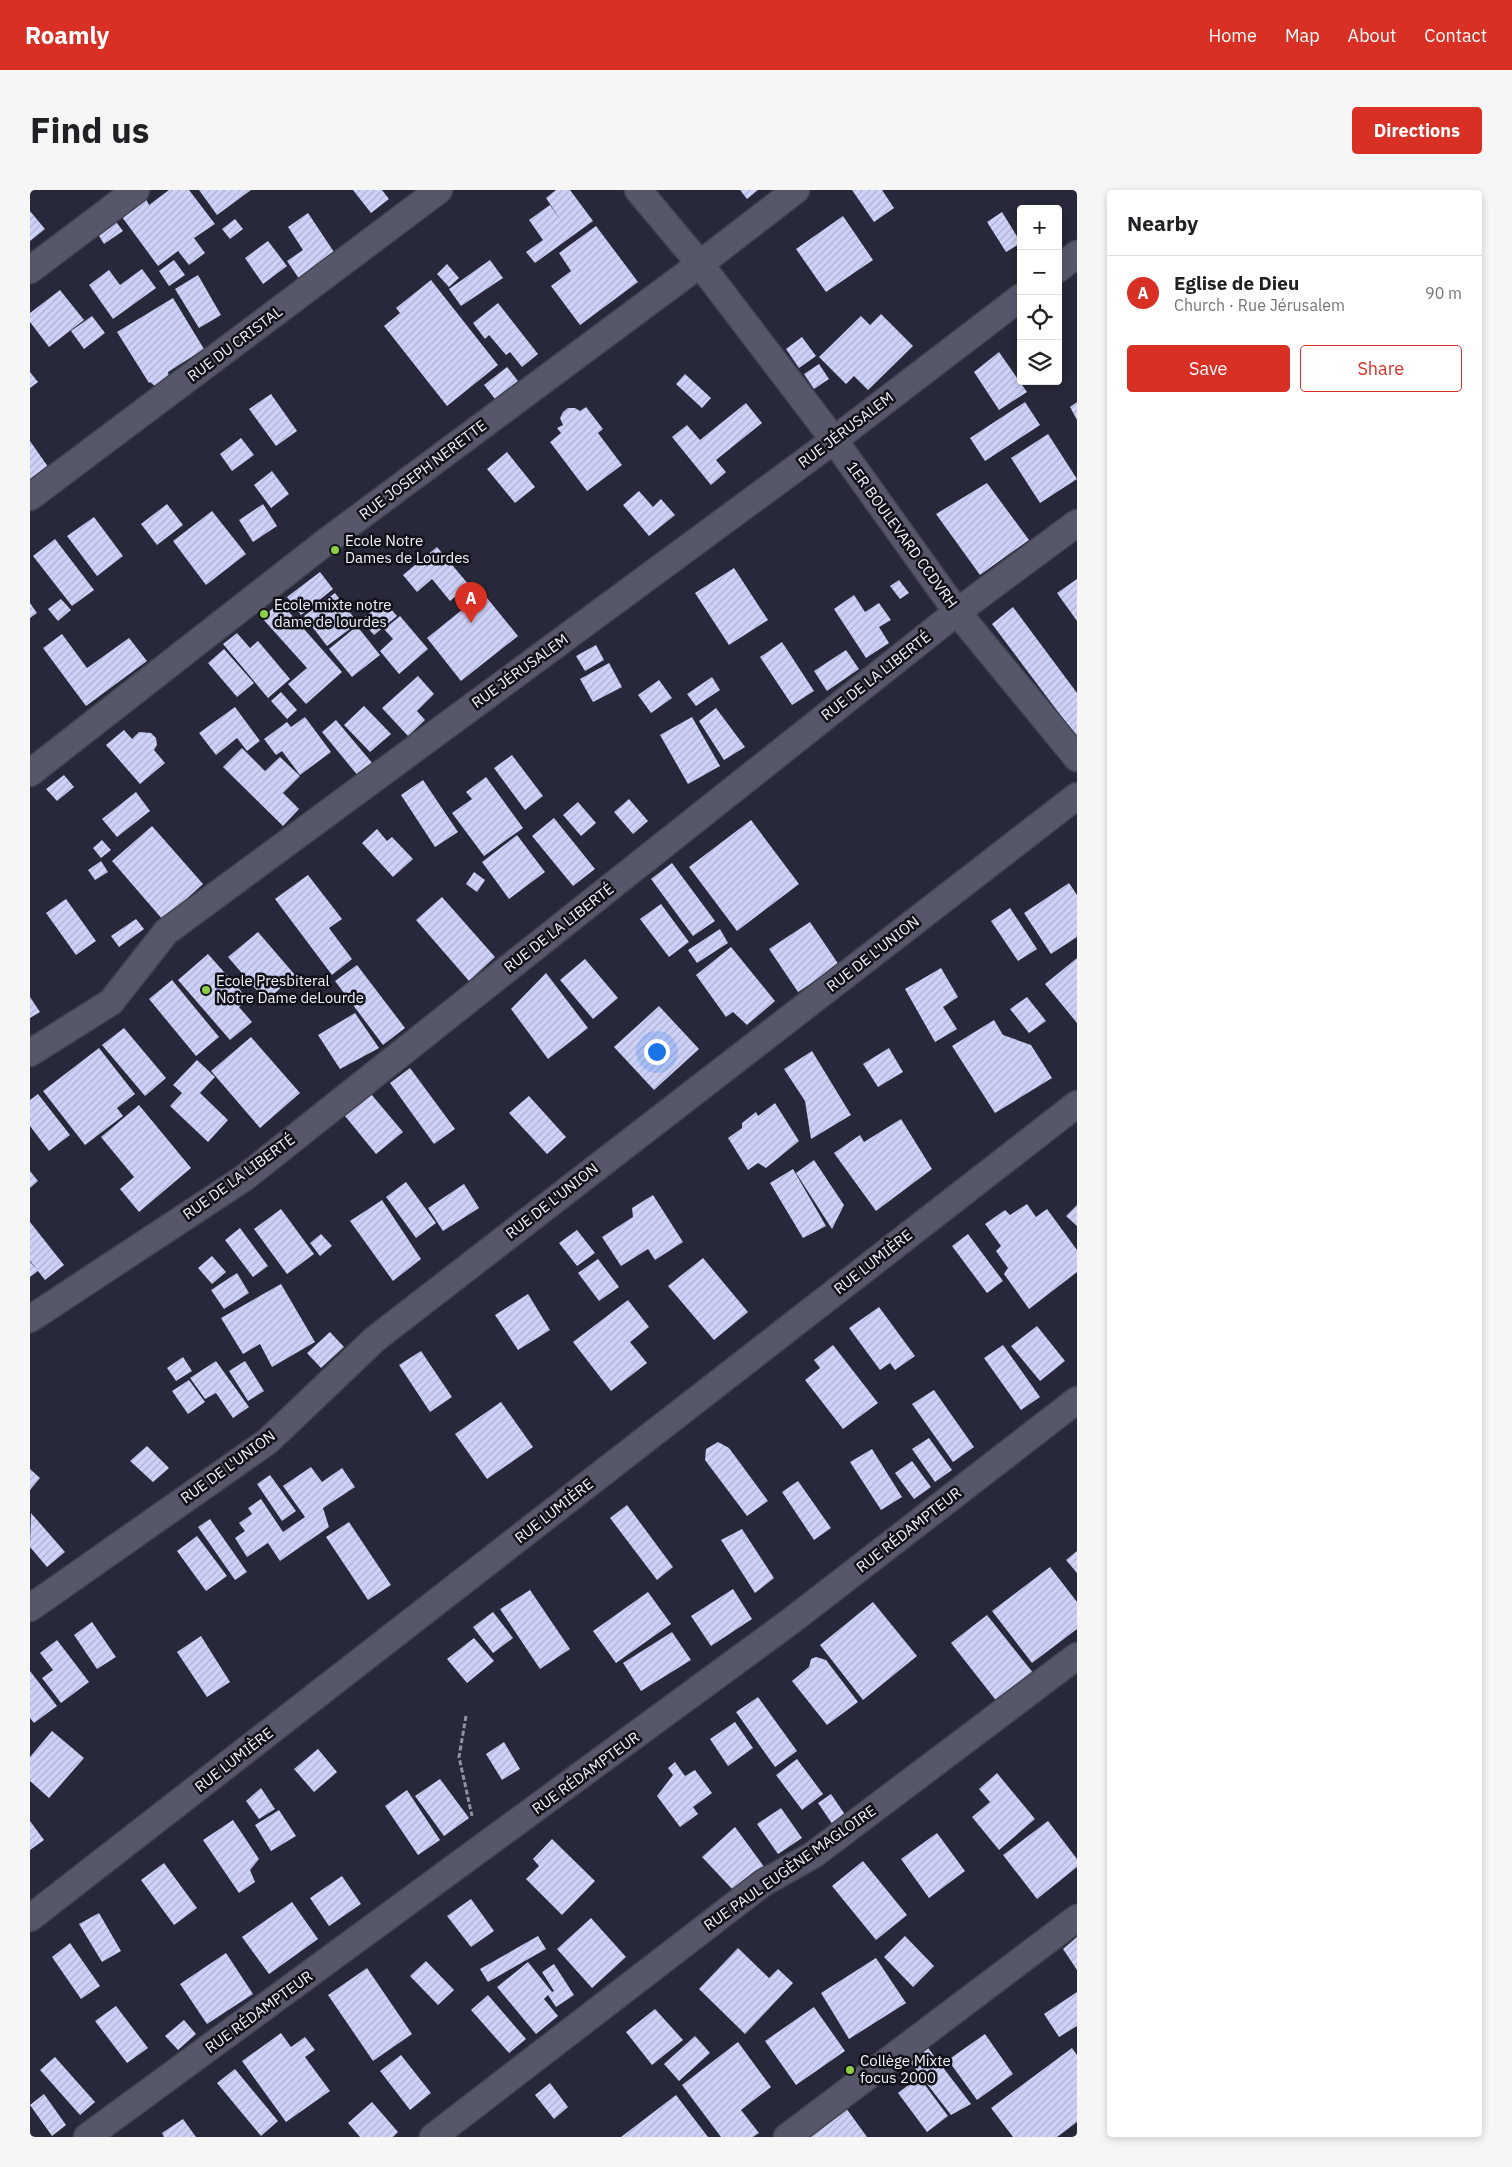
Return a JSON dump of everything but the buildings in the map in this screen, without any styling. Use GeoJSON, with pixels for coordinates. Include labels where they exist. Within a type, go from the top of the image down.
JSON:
{"type":"FeatureCollection","features":[{"type":"Feature","properties":{"kind":"street"},"geometry":{"type":"LineString","coordinates":[[30,270],[136,190]]}},
{"type":"Feature","properties":{"kind":"street","name":"RUE DU CRISTAL"},"geometry":{"type":"LineString","coordinates":[[30,497],[439,190]]}},
{"type":"Feature","properties":{"kind":"street","name":"1ER BOULEVARD CCDVRH"},"geometry":{"type":"LineString","coordinates":[[638,190],[700,264],[834,440],[957,612],[1077,758]]}},
{"type":"Feature","properties":{"kind":"street","name":"RUE JOSEPH NERETTE"},"geometry":{"type":"LineString","coordinates":[[30,773],[327,540],[700,264],[796,190]]}},
{"type":"Feature","properties":{"kind":"street"},"geometry":{"type":"LineString","coordinates":[[1062,266],[1077,254]]}},
{"type":"Feature","properties":{"kind":"street","name":"RUE JÉRUSALEM"},"geometry":{"type":"LineString","coordinates":[[30,1053],[111,1002],[166,932],[834,440],[1017,300]]}},
{"type":"Feature","properties":{"kind":"street","name":"RUE DE LA LIBERTÉ"},"geometry":{"type":"LineString","coordinates":[[30,1320],[244,1178],[957,612],[1077,523]]}},
{"type":"Feature","properties":{"kind":"street","name":"RUE DE L'UNION"},"geometry":{"type":"LineString","coordinates":[[30,1608],[268,1441],[375,1339],[1077,796]]}},
{"type":"Feature","properties":{"kind":"street","name":"RUE LUMIÈRE"},"geometry":{"type":"LineString","coordinates":[[30,1918],[1077,1104]]}},
{"type":"Feature","properties":{"kind":"street","name":"RUE RÉDAMPTEUR"},"geometry":{"type":"LineString","coordinates":[[87,2137],[792,1621],[1077,1400]]}},
{"type":"Feature","properties":{"kind":"street","name":"RUE PAUL EUGÈNE MAGLOIRE"},"geometry":{"type":"LineString","coordinates":[[433,2137],[763,1883],[813,1855],[1077,1656]]}},
{"type":"Feature","properties":{"kind":"street"},"geometry":{"type":"LineString","coordinates":[[787,2137],[1077,1918]]}},
{"type":"Feature","properties":{"kind":"path"},"geometry":{"type":"LineString","coordinates":[[466,1716],[459,1757],[472,1817],[487,1846]]}},
{"type":"Feature","properties":{"kind":"place","name":"Ecole Notre Dames de Lourdes"},"geometry":{"type":"Point","coordinates":[335,550]}},
{"type":"Feature","properties":{"kind":"place","name":"Ecole mixte notre dame de lourdes"},"geometry":{"type":"Point","coordinates":[264,614]}},
{"type":"Feature","properties":{"kind":"place","name":"Eglise de Dieu"},"geometry":{"type":"Point","coordinates":[471,623]}},
{"type":"Feature","properties":{"kind":"place","name":"Ecole Presbiteral Notre Dame deLourde"},"geometry":{"type":"Point","coordinates":[206,990]}},
{"type":"Feature","properties":{"kind":"place","name":"Collège Mixte focus 2000"},"geometry":{"type":"Point","coordinates":[850,2070]}}]}
